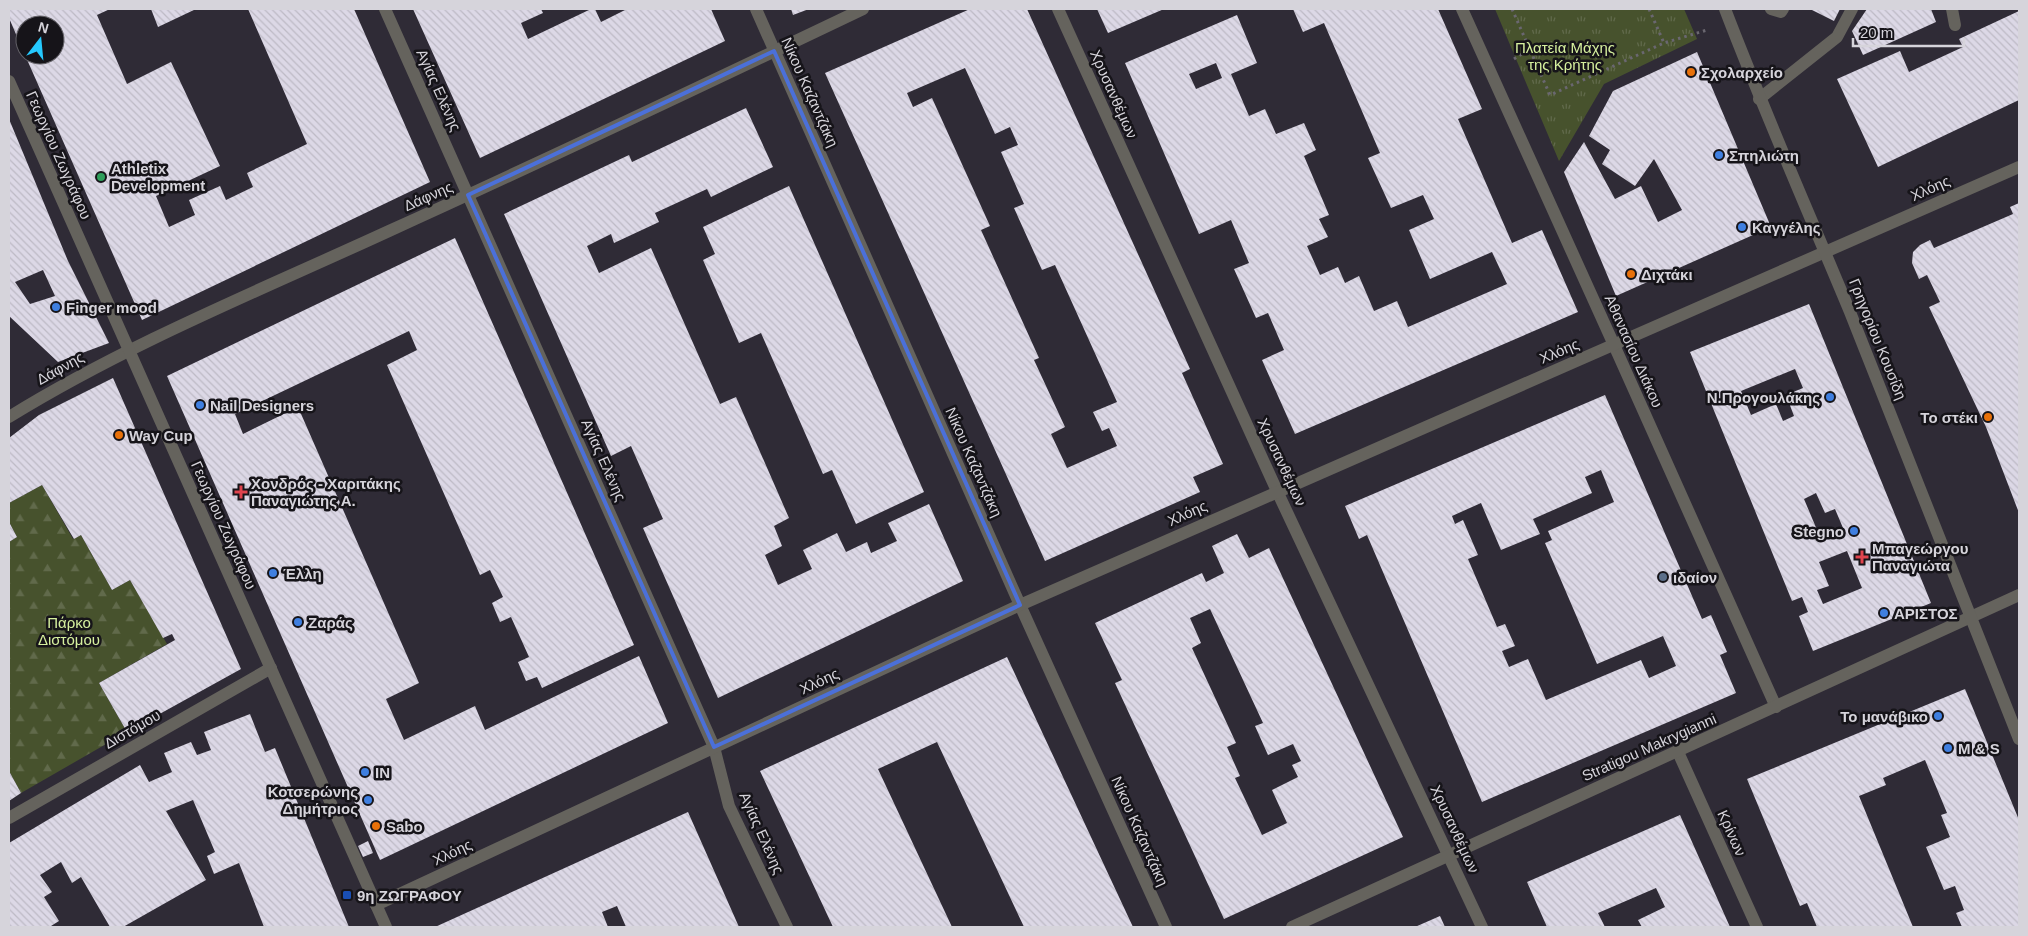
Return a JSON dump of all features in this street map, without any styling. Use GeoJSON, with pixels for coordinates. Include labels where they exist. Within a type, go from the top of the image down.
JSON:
{"type":"FeatureCollection","features":[{"type":"Feature","properties":{"kind":"street","name":"Αγίας Ελένης"},"geometry":{"type":"LineString","coordinates":[[385,9],[714,747],[730,806],[787,927]]}},
{"type":"Feature","properties":{"kind":"street","name":"Νίκου Καζαντζάκη"},"geometry":{"type":"LineString","coordinates":[[756,9],[1020,605],[1166,927]]}},
{"type":"Feature","properties":{"kind":"street","name":"Δάφνης"},"geometry":{"type":"LineString","coordinates":[[9,417],[45,395],[128,350],[468,195],[863,9]]}},
{"type":"Feature","properties":{"kind":"street","name":"Χρυσανθέμων"},"geometry":{"type":"LineString","coordinates":[[1058,9],[1277,491],[1482,927]]}},
{"type":"Feature","properties":{"kind":"street","name":"Αθανασίου Διάκου"},"geometry":{"type":"LineString","coordinates":[[1462,9],[1776,707]]}},
{"type":"Feature","properties":{"kind":"street","name":"Γρηγορίου Κουσίδη"},"geometry":{"type":"LineString","coordinates":[[1724,9],[1759,99],[1825,251],[1914,470],[1970,618],[2019,739]]}},
{"type":"Feature","properties":{"kind":"street"},"geometry":{"type":"LineString","coordinates":[[1771,9],[1781,12],[1783,9]]}},
{"type":"Feature","properties":{"kind":"street"},"geometry":{"type":"LineString","coordinates":[[1759,99],[1837,37],[1852,9]]}},
{"type":"Feature","properties":{"kind":"street"},"geometry":{"type":"LineString","coordinates":[[1952,9],[1955,25]]}},
{"type":"Feature","properties":{"kind":"street","name":"Γεωργίου Ζωγράφου"},"geometry":{"type":"LineString","coordinates":[[9,81],[386,927]]}},
{"type":"Feature","properties":{"kind":"street","name":"Χλόης"},"geometry":{"type":"LineString","coordinates":[[376,905],[1020,605],[2019,167]]}},
{"type":"Feature","properties":{"kind":"street","name":"Stratigou Makrygianni"},"geometry":{"type":"LineString","coordinates":[[1292,927],[2019,595]]}},
{"type":"Feature","properties":{"kind":"street","name":"Διστόμου"},"geometry":{"type":"LineString","coordinates":[[9,818],[271,668]]}},
{"type":"Feature","properties":{"kind":"street","name":"Κρίνων"},"geometry":{"type":"LineString","coordinates":[[1678,752],[1757,927]]}},
{"type":"Feature","properties":{"kind":"path"},"geometry":{"type":"LineString","coordinates":[[1512,9],[1550,95],[1664,43],[1730,23]]}},
{"type":"Feature","properties":{"kind":"path"},"geometry":{"type":"LineString","coordinates":[[1649,9],[1664,43]]}},
{"type":"Feature","properties":{"kind":"highlighted area"},"geometry":{"type":"Polygon","coordinates":[[[774,51],[1020,605],[714,747],[468,195],[774,51]]]}},
{"type":"Feature","properties":{"kind":"green space","name":"Πλατεία Μάχης της Κρήτης"},"geometry":{"type":"Polygon","coordinates":[[[1495,9],[1684,9],[1697,39],[1604,84],[1559,161],[1495,9]]]}},
{"type":"Feature","properties":{"kind":"green space","name":"Πάρκο Διστόμου"},"geometry":{"type":"Polygon","coordinates":[[[42,485],[73,539],[81,535],[112,590],[130,580],[167,644],[99,683],[127,732],[21,793],[9,771],[9,542],[17,537],[9,522],[9,503],[42,485]]]}},
{"type":"Feature","properties":{"kind":"building"},"geometry":{"type":"Polygon","coordinates":[[[9,9],[110,9],[97,15],[127,84],[171,62],[220,166],[156,196],[169,227],[195,215],[189,200],[220,186],[226,200],[253,187],[247,173],[307,144],[248,9],[354,9],[430,182],[142,320],[29,65],[65,65],[65,15],[15,15],[15,32],[9,18],[9,9]]]}},
{"type":"Feature","properties":{"kind":"building"},"geometry":{"type":"Polygon","coordinates":[[[151,9],[196,9],[158,27],[151,9]]]}},
{"type":"Feature","properties":{"kind":"building"},"geometry":{"type":"Polygon","coordinates":[[[413,9],[541,9],[543,13],[521,23],[528,39],[591,9],[595,9],[601,22],[627,9],[711,9],[725,41],[480,158],[413,9]]]}},
{"type":"Feature","properties":{"kind":"building"},"geometry":{"type":"Polygon","coordinates":[[[791,9],[809,9],[793,15],[791,9]]]}},
{"type":"Feature","properties":{"kind":"building"},"geometry":{"type":"Polygon","coordinates":[[[970,9],[1027,9],[1190,369],[1182,373],[1223,464],[1193,477],[1200,492],[1045,561],[825,73],[970,9]],[[965,68],[907,93],[913,107],[932,98],[990,226],[981,230],[1039,358],[1034,360],[1065,427],[1051,434],[1067,468],[1117,446],[1109,428],[1102,431],[1093,412],[1117,402],[1055,265],[1042,270],[1014,208],[1024,204],[1001,152],[1018,145],[1010,127],[995,134],[965,68]]]}},
{"type":"Feature","properties":{"kind":"building"},"geometry":{"type":"Polygon","coordinates":[[[1097,9],[1164,9],[1108,33],[1097,9]]]}},
{"type":"Feature","properties":{"kind":"building"},"geometry":{"type":"Polygon","coordinates":[[[1293,9],[1438,9],[1482,109],[1458,119],[1512,243],[1542,230],[1578,312],[1295,434],[1262,360],[1284,350],[1268,313],[1256,318],[1234,269],[1249,263],[1231,220],[1199,234],[1125,63],[1237,15],[1257,63],[1231,74],[1249,116],[1265,109],[1276,134],[1304,123],[1316,150],[1304,156],[1329,215],[1319,219],[1328,237],[1307,246],[1320,275],[1338,267],[1345,283],[1359,276],[1374,311],[1397,301],[1408,327],[1507,284],[1492,252],[1430,279],[1409,230],[1434,219],[1423,195],[1391,208],[1368,158],[1380,153],[1324,23],[1303,32],[1293,9]],[[1216,63],[1189,74],[1196,89],[1222,78],[1216,63]]]}},
{"type":"Feature","properties":{"kind":"building"},"geometry":{"type":"Polygon","coordinates":[[[1810,9],[1840,9],[1834,21],[1810,9]]]}},
{"type":"Feature","properties":{"kind":"building"},"geometry":{"type":"Polygon","coordinates":[[[1867,9],[1931,9],[1936,22],[1863,55],[1852,31],[1867,9]]]}},
{"type":"Feature","properties":{"kind":"building"},"geometry":{"type":"Polygon","coordinates":[[[2019,11],[2019,100],[1878,167],[1837,79],[1900,51],[1909,72],[1963,47],[1959,39],[2019,11]]]}},
{"type":"Feature","properties":{"kind":"building"},"geometry":{"type":"Polygon","coordinates":[[[1697,52],[1771,227],[1616,296],[1564,172],[1584,142],[1615,199],[1641,186],[1658,222],[1682,210],[1654,159],[1635,186],[1602,164],[1610,150],[1589,136],[1613,91],[1697,52]]]}},
{"type":"Feature","properties":{"kind":"building"},"geometry":{"type":"Polygon","coordinates":[[[746,108],[773,167],[711,197],[707,189],[655,213],[659,222],[614,243],[611,234],[587,246],[599,273],[651,248],[720,404],[736,397],[789,518],[774,526],[782,546],[765,555],[778,585],[812,569],[803,550],[837,533],[846,552],[867,542],[871,553],[897,541],[888,523],[929,504],[963,581],[718,698],[643,528],[663,519],[631,446],[611,456],[504,214],[629,155],[632,162],[746,108]]]}},
{"type":"Feature","properties":{"kind":"building"},"geometry":{"type":"Polygon","coordinates":[[[9,119],[68,261],[109,343],[58,362],[9,316],[9,119]],[[43,270],[15,282],[30,304],[55,296],[43,270]]]}},
{"type":"Feature","properties":{"kind":"building"},"geometry":{"type":"Polygon","coordinates":[[[789,186],[924,492],[856,524],[832,470],[823,474],[761,333],[739,343],[703,260],[715,254],[703,227],[789,186]]]}},
{"type":"Feature","properties":{"kind":"building"},"geometry":{"type":"Polygon","coordinates":[[[2019,203],[2019,513],[1986,427],[1929,307],[1940,302],[1927,275],[1919,279],[1912,263],[1913,252],[1920,245],[1930,240],[1934,248],[2013,214],[2010,207],[2019,203]]]}},
{"type":"Feature","properties":{"kind":"building"},"geometry":{"type":"Polygon","coordinates":[[[455,238],[634,645],[542,688],[537,677],[526,681],[518,662],[529,657],[511,617],[500,622],[492,603],[503,597],[490,570],[480,575],[387,365],[417,350],[409,331],[235,414],[243,434],[298,407],[419,683],[386,699],[404,740],[475,706],[485,730],[639,656],[668,723],[380,860],[167,376],[455,238]]]}},
{"type":"Feature","properties":{"kind":"building"},"geometry":{"type":"Polygon","coordinates":[[[1809,304],[1931,603],[1813,651],[1799,616],[1808,612],[1802,597],[1792,601],[1690,352],[1809,304]],[[1795,369],[1741,391],[1751,415],[1776,404],[1783,421],[1794,416],[1786,395],[1803,388],[1795,369]],[[1816,493],[1804,499],[1820,537],[1843,528],[1835,509],[1825,513],[1816,493]],[[1847,551],[1819,562],[1829,586],[1817,590],[1823,604],[1862,588],[1847,551]]]}},
{"type":"Feature","properties":{"kind":"building"},"geometry":{"type":"Polygon","coordinates":[[[113,378],[241,669],[127,732],[99,683],[175,640],[172,634],[163,638],[130,580],[112,590],[81,535],[74,539],[42,485],[9,503],[9,438],[39,415],[113,378]]]}},
{"type":"Feature","properties":{"kind":"building"},"geometry":{"type":"Polygon","coordinates":[[[1605,395],[1702,619],[1711,615],[1727,652],[1720,655],[1736,693],[1482,802],[1367,535],[1359,539],[1345,506],[1605,395]],[[1601,470],[1585,477],[1592,493],[1533,519],[1540,534],[1501,550],[1481,503],[1452,516],[1455,524],[1463,520],[1478,555],[1468,559],[1497,627],[1505,624],[1515,646],[1502,651],[1509,667],[1528,659],[1546,700],[1641,660],[1649,678],[1676,666],[1663,636],[1597,664],[1545,543],[1552,540],[1548,531],[1614,502],[1601,470]]]}},
{"type":"Feature","properties":{"kind":"building"},"geometry":{"type":"Polygon","coordinates":[[[9,522],[17,537],[9,542],[9,522]]]}},
{"type":"Feature","properties":{"kind":"building"},"geometry":{"type":"Polygon","coordinates":[[[1237,534],[1249,558],[1269,548],[1403,837],[1224,919],[1115,683],[1122,680],[1095,623],[1202,573],[1206,582],[1224,573],[1212,546],[1237,534]],[[1210,609],[1190,618],[1201,643],[1192,648],[1236,743],[1227,747],[1240,776],[1235,778],[1262,835],[1287,823],[1272,790],[1298,777],[1292,765],[1301,761],[1293,744],[1268,755],[1255,726],[1263,723],[1210,609]]]}},
{"type":"Feature","properties":{"kind":"building"},"geometry":{"type":"Polygon","coordinates":[[[1007,657],[1133,927],[1024,927],[937,742],[878,769],[952,927],[833,927],[760,771],[1007,657]]]}},
{"type":"Feature","properties":{"kind":"building"},"geometry":{"type":"Polygon","coordinates":[[[1965,689],[2019,820],[2019,927],[1962,927],[1956,913],[1964,910],[1955,886],[1944,890],[1926,847],[1950,837],[1941,815],[1947,813],[1925,760],[1883,778],[1886,785],[1859,796],[1913,927],[1817,927],[1807,903],[1800,906],[1747,779],[1965,689]]]}},
{"type":"Feature","properties":{"kind":"building"},"geometry":{"type":"Polygon","coordinates":[[[250,714],[265,752],[275,748],[349,927],[264,927],[239,863],[214,874],[207,856],[215,852],[193,800],[166,811],[206,880],[123,927],[110,927],[81,877],[72,883],[61,862],[40,875],[52,892],[44,897],[59,921],[52,927],[9,927],[9,843],[140,765],[149,782],[172,772],[164,753],[191,742],[197,755],[211,750],[204,732],[250,714]]]}},
{"type":"Feature","properties":{"kind":"building"},"geometry":{"type":"Polygon","coordinates":[[[9,771],[21,793],[9,801],[9,771]]]}},
{"type":"Feature","properties":{"kind":"building"},"geometry":{"type":"Polygon","coordinates":[[[688,812],[739,927],[626,927],[617,906],[602,912],[608,927],[435,927],[688,812]]]}},
{"type":"Feature","properties":{"kind":"building"},"geometry":{"type":"Polygon","coordinates":[[[1680,815],[1730,927],[1642,927],[1638,920],[1665,907],[1656,888],[1598,913],[1605,927],[1547,927],[1527,882],[1680,815]]]}},
{"type":"Feature","properties":{"kind":"building"},"geometry":{"type":"Polygon","coordinates":[[[368,841],[373,853],[363,857],[358,846],[368,841]]]}},
{"type":"Feature","properties":{"kind":"building"},"geometry":{"type":"Polygon","coordinates":[[[1440,916],[1445,927],[1415,927],[1440,916]]]}},
{"type":"Feature","properties":{"kind":"place","name":"Σχολαρχείο"},"geometry":{"type":"Point","coordinates":[1691,72]}},
{"type":"Feature","properties":{"kind":"place","name":"Σπηλιώτη"},"geometry":{"type":"Point","coordinates":[1719,155]}},
{"type":"Feature","properties":{"kind":"place","name":"Athletix Development"},"geometry":{"type":"Point","coordinates":[101,177]}},
{"type":"Feature","properties":{"kind":"place","name":"Καγγέλης"},"geometry":{"type":"Point","coordinates":[1742,227]}},
{"type":"Feature","properties":{"kind":"place","name":"Διχτάκι"},"geometry":{"type":"Point","coordinates":[1631,274]}},
{"type":"Feature","properties":{"kind":"place","name":"Finger mood"},"geometry":{"type":"Point","coordinates":[56,307]}},
{"type":"Feature","properties":{"kind":"place","name":"Ν.Προγουλάκης"},"geometry":{"type":"Point","coordinates":[1830,397]}},
{"type":"Feature","properties":{"kind":"place","name":"Nail Designers"},"geometry":{"type":"Point","coordinates":[200,405]}},
{"type":"Feature","properties":{"kind":"place","name":"Το στέκι"},"geometry":{"type":"Point","coordinates":[1988,417]}},
{"type":"Feature","properties":{"kind":"place","name":"Way Cup"},"geometry":{"type":"Point","coordinates":[119,435]}},
{"type":"Feature","properties":{"kind":"place","name":"Χονδρός - Χαριτάκης Παναγιώτης Α."},"geometry":{"type":"Point","coordinates":[241,492]}},
{"type":"Feature","properties":{"kind":"place","name":"Stegno"},"geometry":{"type":"Point","coordinates":[1854,531]}},
{"type":"Feature","properties":{"kind":"place","name":"Μπαγεώργου Παναγιώτα"},"geometry":{"type":"Point","coordinates":[1862,557]}},
{"type":"Feature","properties":{"kind":"place","name":"Έλλη"},"geometry":{"type":"Point","coordinates":[273,573]}},
{"type":"Feature","properties":{"kind":"place","name":"ιδαίον"},"geometry":{"type":"Point","coordinates":[1663,577]}},
{"type":"Feature","properties":{"kind":"place","name":"ΑΡΙΣΤΟΣ"},"geometry":{"type":"Point","coordinates":[1884,613]}},
{"type":"Feature","properties":{"kind":"place","name":"Ζαράς"},"geometry":{"type":"Point","coordinates":[298,622]}},
{"type":"Feature","properties":{"kind":"place","name":"Το μανάβικο"},"geometry":{"type":"Point","coordinates":[1938,716]}},
{"type":"Feature","properties":{"kind":"place","name":"M & S"},"geometry":{"type":"Point","coordinates":[1948,748]}},
{"type":"Feature","properties":{"kind":"place","name":"IN"},"geometry":{"type":"Point","coordinates":[365,772]}},
{"type":"Feature","properties":{"kind":"place","name":"Κοτσερώνης Δημήτριος"},"geometry":{"type":"Point","coordinates":[368,800]}},
{"type":"Feature","properties":{"kind":"place","name":"Sabo"},"geometry":{"type":"Point","coordinates":[376,826]}},
{"type":"Feature","properties":{"kind":"place","name":"9η ΖΩΓΡΑΦΟΥ"},"geometry":{"type":"Point","coordinates":[347,895]}}]}
